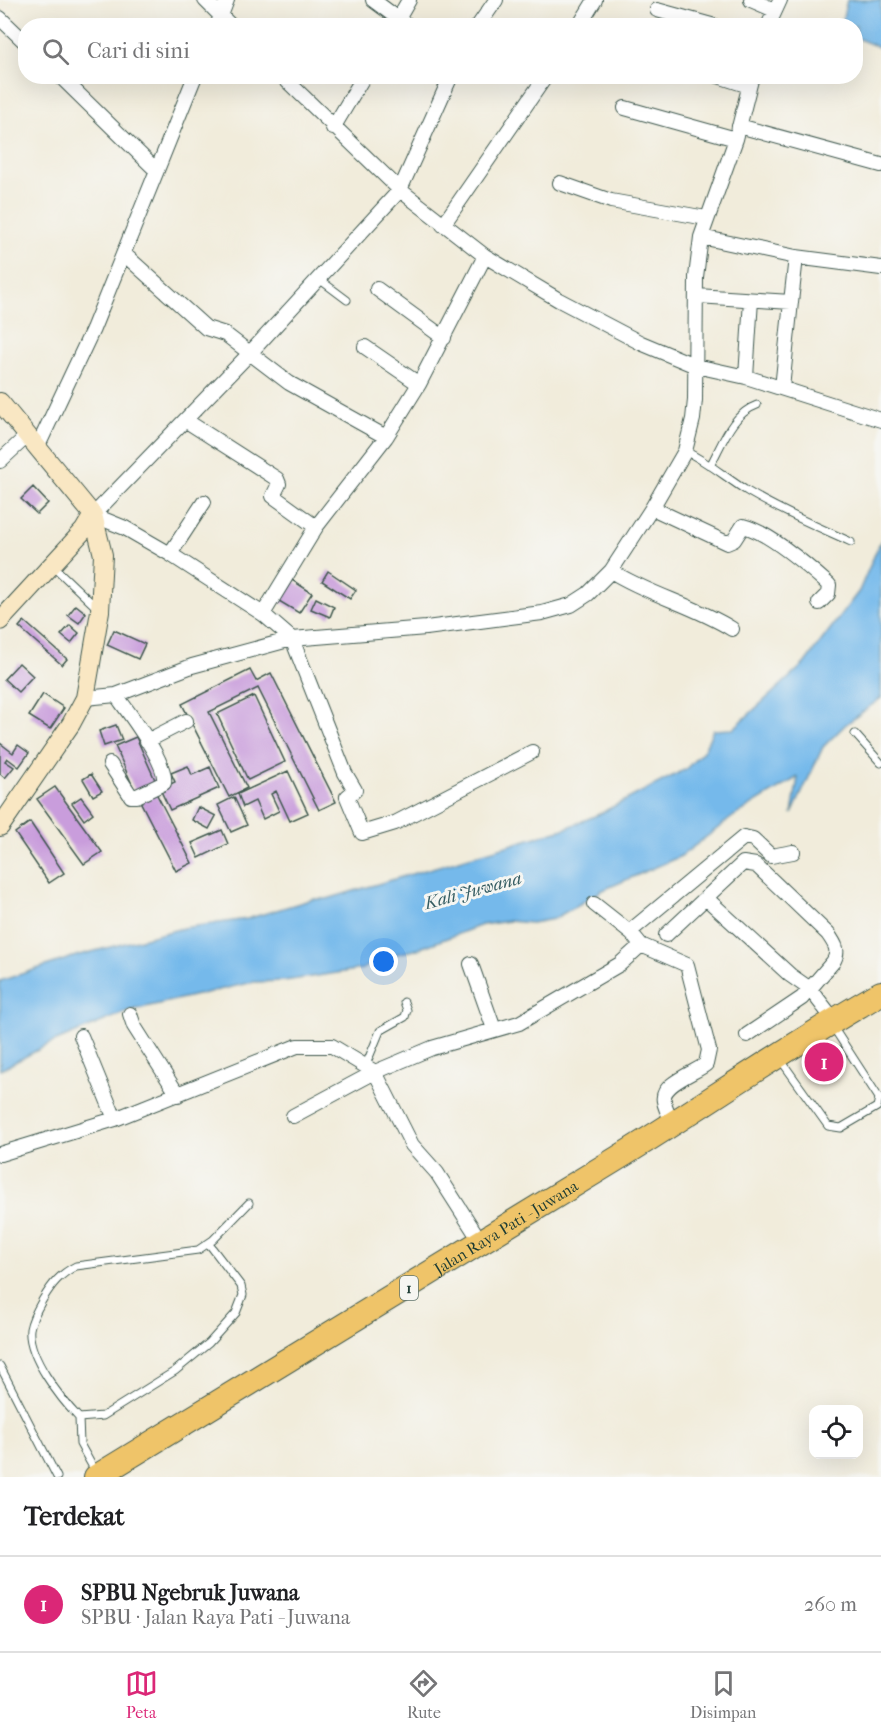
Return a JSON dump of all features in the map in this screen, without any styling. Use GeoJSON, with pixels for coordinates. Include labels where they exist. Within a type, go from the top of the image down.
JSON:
{"type":"FeatureCollection","features":[{"type":"Feature","properties":{"kind":"highway","name":"Jalan Raya Pati - Juwana"},"geometry":{"type":"LineString","coordinates":[[97,1477],[674,1124],[718,1092],[881,993]]}},
{"type":"Feature","properties":{"kind":"main road"},"geometry":{"type":"LineString","coordinates":[[0,402],[93,515],[103,555],[100,611],[85,698],[71,724],[0,827]]}},
{"type":"Feature","properties":{"kind":"main road"},"geometry":{"type":"LineString","coordinates":[[3,611],[84,530],[93,515]]}},
{"type":"Feature","properties":{"kind":"street"},"geometry":{"type":"LineString","coordinates":[[205,0],[218,18]]}},
{"type":"Feature","properties":{"kind":"street"},"geometry":{"type":"LineString","coordinates":[[220,18],[227,0]]}},
{"type":"Feature","properties":{"kind":"street"},"geometry":{"type":"LineString","coordinates":[[373,0],[394,18]]}},
{"type":"Feature","properties":{"kind":"street"},"geometry":{"type":"LineString","coordinates":[[402,18],[409,0]]}},
{"type":"Feature","properties":{"kind":"street"},"geometry":{"type":"LineString","coordinates":[[484,18],[496,0]]}},
{"type":"Feature","properties":{"kind":"street"},"geometry":{"type":"LineString","coordinates":[[584,18],[595,0]]}},
{"type":"Feature","properties":{"kind":"street"},"geometry":{"type":"LineString","coordinates":[[751,0],[777,5]]}},
{"type":"Feature","properties":{"kind":"street"},"geometry":{"type":"LineString","coordinates":[[657,10],[686,18]]}},
{"type":"Feature","properties":{"kind":"street"},"geometry":{"type":"LineString","coordinates":[[0,18],[18,35]]}},
{"type":"Feature","properties":{"kind":"street"},"geometry":{"type":"LineString","coordinates":[[68,84],[156,170]]}},
{"type":"Feature","properties":{"kind":"street"},"geometry":{"type":"LineString","coordinates":[[0,460],[33,440],[93,329],[192,84]]}},
{"type":"Feature","properties":{"kind":"street"},"geometry":{"type":"LineString","coordinates":[[290,84],[400,190],[443,225],[485,256],[589,316],[641,343],[696,366],[746,377],[881,420]]}},
{"type":"Feature","properties":{"kind":"street"},"geometry":{"type":"LineString","coordinates":[[333,128],[359,84]]}},
{"type":"Feature","properties":{"kind":"street"},"geometry":{"type":"LineString","coordinates":[[447,84],[400,190],[251,352],[93,515],[125,528],[170,554],[264,614],[292,639],[345,773],[355,790],[355,793],[348,795],[348,800],[362,833],[395,823],[532,752]]}},
{"type":"Feature","properties":{"kind":"street"},"geometry":{"type":"LineString","coordinates":[[443,225],[540,84]]}},
{"type":"Feature","properties":{"kind":"street"},"geometry":{"type":"LineString","coordinates":[[85,698],[116,695],[192,666],[292,639],[426,628],[542,613],[571,605],[588,594],[611,570],[652,508],[685,451],[693,419],[701,237],[737,132],[749,84]]}},
{"type":"Feature","properties":{"kind":"street"},"geometry":{"type":"LineString","coordinates":[[625,108],[881,165]]}},
{"type":"Feature","properties":{"kind":"street"},"geometry":{"type":"LineString","coordinates":[[560,183],[611,201],[706,218]]}},
{"type":"Feature","properties":{"kind":"street"},"geometry":{"type":"LineString","coordinates":[[701,237],[796,257],[881,268]]}},
{"type":"Feature","properties":{"kind":"street"},"geometry":{"type":"LineString","coordinates":[[124,254],[206,328],[219,330],[289,383],[386,437]]}},
{"type":"Feature","properties":{"kind":"street"},"geometry":{"type":"LineString","coordinates":[[264,614],[316,527],[386,437],[419,384],[485,256]]}},
{"type":"Feature","properties":{"kind":"street"},"geometry":{"type":"LineString","coordinates":[[782,388],[796,257]]}},
{"type":"Feature","properties":{"kind":"street"},"geometry":{"type":"LineString","coordinates":[[377,289],[444,338]]}},
{"type":"Feature","properties":{"kind":"street"},"geometry":{"type":"LineString","coordinates":[[697,296],[791,302]]}},
{"type":"Feature","properties":{"kind":"street"},"geometry":{"type":"LineString","coordinates":[[746,377],[751,300]]}},
{"type":"Feature","properties":{"kind":"street"},"geometry":{"type":"LineString","coordinates":[[365,347],[419,384]]}},
{"type":"Feature","properties":{"kind":"street"},"geometry":{"type":"LineString","coordinates":[[185,420],[277,479],[279,484],[273,496],[316,527]]}},
{"type":"Feature","properties":{"kind":"street"},"geometry":{"type":"LineString","coordinates":[[170,554],[204,502]]}},
{"type":"Feature","properties":{"kind":"street"},"geometry":{"type":"LineString","coordinates":[[652,508],[727,543],[734,540],[743,526],[761,534],[805,563],[829,585],[828,594],[819,603]]}},
{"type":"Feature","properties":{"kind":"street"},"geometry":{"type":"LineString","coordinates":[[611,570],[630,583],[714,618],[732,629]]}},
{"type":"Feature","properties":{"kind":"street"},"geometry":{"type":"LineString","coordinates":[[110,764],[131,796],[137,796],[164,783],[164,775],[147,741],[116,695]]}},
{"type":"Feature","properties":{"kind":"street"},"geometry":{"type":"LineString","coordinates":[[147,741],[186,721]]}},
{"type":"Feature","properties":{"kind":"street"},"geometry":{"type":"LineString","coordinates":[[293,1116],[370,1069],[519,1023],[620,964],[637,940],[634,928],[744,837],[753,839],[771,856],[793,852]]}},
{"type":"Feature","properties":{"kind":"street"},"geometry":{"type":"LineString","coordinates":[[666,935],[743,863],[756,865],[836,945],[837,956],[810,989],[778,1016],[747,1035]]}},
{"type":"Feature","properties":{"kind":"street"},"geometry":{"type":"LineString","coordinates":[[707,899],[790,975],[810,989],[832,1021]]}},
{"type":"Feature","properties":{"kind":"street"},"geometry":{"type":"LineString","coordinates":[[594,904],[637,940],[687,965],[709,1050],[706,1064],[672,1084],[664,1094],[664,1102],[674,1124]]}},
{"type":"Feature","properties":{"kind":"street"},"geometry":{"type":"LineString","coordinates":[[471,964],[494,1029]]}},
{"type":"Feature","properties":{"kind":"street"},"geometry":{"type":"LineString","coordinates":[[130,1014],[134,1026],[178,1095]]}},
{"type":"Feature","properties":{"kind":"street"},"geometry":{"type":"LineString","coordinates":[[81,1036],[115,1119]]}},
{"type":"Feature","properties":{"kind":"street"},"geometry":{"type":"LineString","coordinates":[[0,1154],[115,1119],[297,1046],[332,1046],[344,1051],[370,1069],[412,1145],[437,1173],[481,1242]]}},
{"type":"Feature","properties":{"kind":"lane"},"geometry":{"type":"LineString","coordinates":[[319,279],[347,300]]}},
{"type":"Feature","properties":{"kind":"lane"},"geometry":{"type":"LineString","coordinates":[[711,464],[736,418],[743,411],[757,405]]}},
{"type":"Feature","properties":{"kind":"lane"},"geometry":{"type":"LineString","coordinates":[[685,451],[711,464],[747,491],[851,542]]}},
{"type":"Feature","properties":{"kind":"lane"},"geometry":{"type":"LineString","coordinates":[[51,564],[100,611]]}},
{"type":"Feature","properties":{"kind":"lane"},"geometry":{"type":"LineString","coordinates":[[855,734],[881,763]]}},
{"type":"Feature","properties":{"kind":"lane"},"geometry":{"type":"LineString","coordinates":[[370,1069],[380,1032],[405,1017],[407,1010],[404,1002]]}},
{"type":"Feature","properties":{"kind":"lane"},"geometry":{"type":"LineString","coordinates":[[777,1055],[828,1126],[842,1128],[877,1107],[879,1098],[832,1021]]}},
{"type":"Feature","properties":{"kind":"lane"},"geometry":{"type":"LineString","coordinates":[[97,1477],[80,1444],[79,1418],[68,1406],[41,1366],[32,1344],[30,1331],[33,1319],[53,1282],[63,1272],[76,1266],[198,1250],[209,1244],[249,1203]]}},
{"type":"Feature","properties":{"kind":"lane"},"geometry":{"type":"LineString","coordinates":[[79,1418],[103,1416],[175,1371],[209,1343],[236,1313],[243,1295],[241,1286],[209,1244]]}},
{"type":"Feature","properties":{"kind":"lane"},"geometry":{"type":"LineString","coordinates":[[0,1366],[57,1477]]}},
{"type":"Feature","properties":{"kind":"water"},"geometry":{"type":"Polygon","coordinates":[[[847,0],[881,0],[881,48],[863,41],[863,18],[843,18],[847,0]]]}},
{"type":"Feature","properties":{"kind":"water","name":"Kali Juwana"},"geometry":{"type":"Polygon","coordinates":[[[881,540],[881,698],[845,725],[823,747],[792,814],[798,777],[734,816],[681,856],[603,890],[554,919],[532,923],[508,921],[482,925],[415,950],[381,957],[363,969],[284,981],[253,982],[128,1011],[49,1044],[0,1070],[0,981],[76,956],[183,928],[247,919],[313,899],[327,899],[564,829],[597,815],[686,769],[704,750],[713,730],[733,729],[804,664],[859,591],[881,540]]]}},
{"type":"Feature","properties":{"kind":"building"},"geometry":{"type":"Polygon","coordinates":[[[33,487],[48,503],[37,514],[21,499],[33,487]]]}},
{"type":"Feature","properties":{"kind":"building"},"geometry":{"type":"Polygon","coordinates":[[[328,571],[356,590],[350,599],[322,581],[328,571]]]}},
{"type":"Feature","properties":{"kind":"building"},"geometry":{"type":"Polygon","coordinates":[[[292,580],[312,593],[299,613],[279,601],[292,580]]]}},
{"type":"Feature","properties":{"kind":"building"},"geometry":{"type":"Polygon","coordinates":[[[316,598],[334,607],[330,617],[311,609],[316,598]]]}},
{"type":"Feature","properties":{"kind":"building"},"geometry":{"type":"Polygon","coordinates":[[[76,605],[86,613],[79,623],[68,615],[76,605]]]}},
{"type":"Feature","properties":{"kind":"building"},"geometry":{"type":"Polygon","coordinates":[[[24,621],[67,659],[62,665],[19,627],[24,621]]]}},
{"type":"Feature","properties":{"kind":"building"},"geometry":{"type":"Polygon","coordinates":[[[70,625],[79,633],[71,643],[61,635],[70,625]]]}},
{"type":"Feature","properties":{"kind":"building"},"geometry":{"type":"Polygon","coordinates":[[[114,630],[145,644],[138,659],[107,645],[114,630]]]}},
{"type":"Feature","properties":{"kind":"building"},"geometry":{"type":"Polygon","coordinates":[[[19,663],[33,676],[18,692],[4,679],[19,663]]]}},
{"type":"Feature","properties":{"kind":"building"},"geometry":{"type":"Polygon","coordinates":[[[250,670],[256,681],[271,673],[336,802],[319,810],[258,688],[209,712],[247,788],[229,797],[182,704],[250,670]]]}},
{"type":"Feature","properties":{"kind":"building"},"geometry":{"type":"Polygon","coordinates":[[[43,694],[64,708],[50,729],[29,716],[43,694]]]}},
{"type":"Feature","properties":{"kind":"building"},"geometry":{"type":"Polygon","coordinates":[[[254,696],[285,762],[248,780],[217,714],[254,696]]]}},
{"type":"Feature","properties":{"kind":"building"},"geometry":{"type":"Polygon","coordinates":[[[116,725],[122,740],[104,746],[99,731],[116,725]]]}},
{"type":"Feature","properties":{"kind":"building"},"geometry":{"type":"Polygon","coordinates":[[[136,737],[156,782],[135,791],[115,746],[136,737]]]}},
{"type":"Feature","properties":{"kind":"building"},"geometry":{"type":"Polygon","coordinates":[[[0,743],[13,753],[18,745],[29,753],[19,767],[7,758],[5,761],[14,767],[5,778],[0,774],[0,743]]]}},
{"type":"Feature","properties":{"kind":"building"},"geometry":{"type":"Polygon","coordinates":[[[188,766],[192,775],[210,767],[219,788],[170,810],[160,789],[175,782],[171,773],[188,766]]]}},
{"type":"Feature","properties":{"kind":"building"},"geometry":{"type":"Polygon","coordinates":[[[288,771],[308,813],[290,821],[276,791],[271,794],[279,811],[263,819],[255,801],[243,807],[238,794],[288,771]]]}},
{"type":"Feature","properties":{"kind":"building"},"geometry":{"type":"Polygon","coordinates":[[[91,774],[102,791],[93,796],[83,779],[91,774]]]}},
{"type":"Feature","properties":{"kind":"building"},"geometry":{"type":"Polygon","coordinates":[[[55,787],[102,852],[84,864],[37,799],[55,787]]]}},
{"type":"Feature","properties":{"kind":"building"},"geometry":{"type":"Polygon","coordinates":[[[155,791],[192,863],[176,871],[139,799],[155,791]]]}},
{"type":"Feature","properties":{"kind":"building"},"geometry":{"type":"Polygon","coordinates":[[[81,797],[93,813],[84,820],[72,803],[81,797]]]}},
{"type":"Feature","properties":{"kind":"building"},"geometry":{"type":"Polygon","coordinates":[[[234,797],[247,825],[231,832],[218,805],[234,797]]]}},
{"type":"Feature","properties":{"kind":"building"},"geometry":{"type":"Polygon","coordinates":[[[198,807],[216,816],[209,829],[192,820],[198,807]]]}},
{"type":"Feature","properties":{"kind":"building"},"geometry":{"type":"Polygon","coordinates":[[[30,822],[64,873],[49,883],[15,833],[30,822]]]}},
{"type":"Feature","properties":{"kind":"building"},"geometry":{"type":"Polygon","coordinates":[[[222,830],[228,844],[199,858],[192,843],[222,830]]]}},
{"type":"Feature","properties":{"kind":"place","name":"SPBU Ngebruk Juwana"},"geometry":{"type":"Point","coordinates":[824,1062]}}]}
